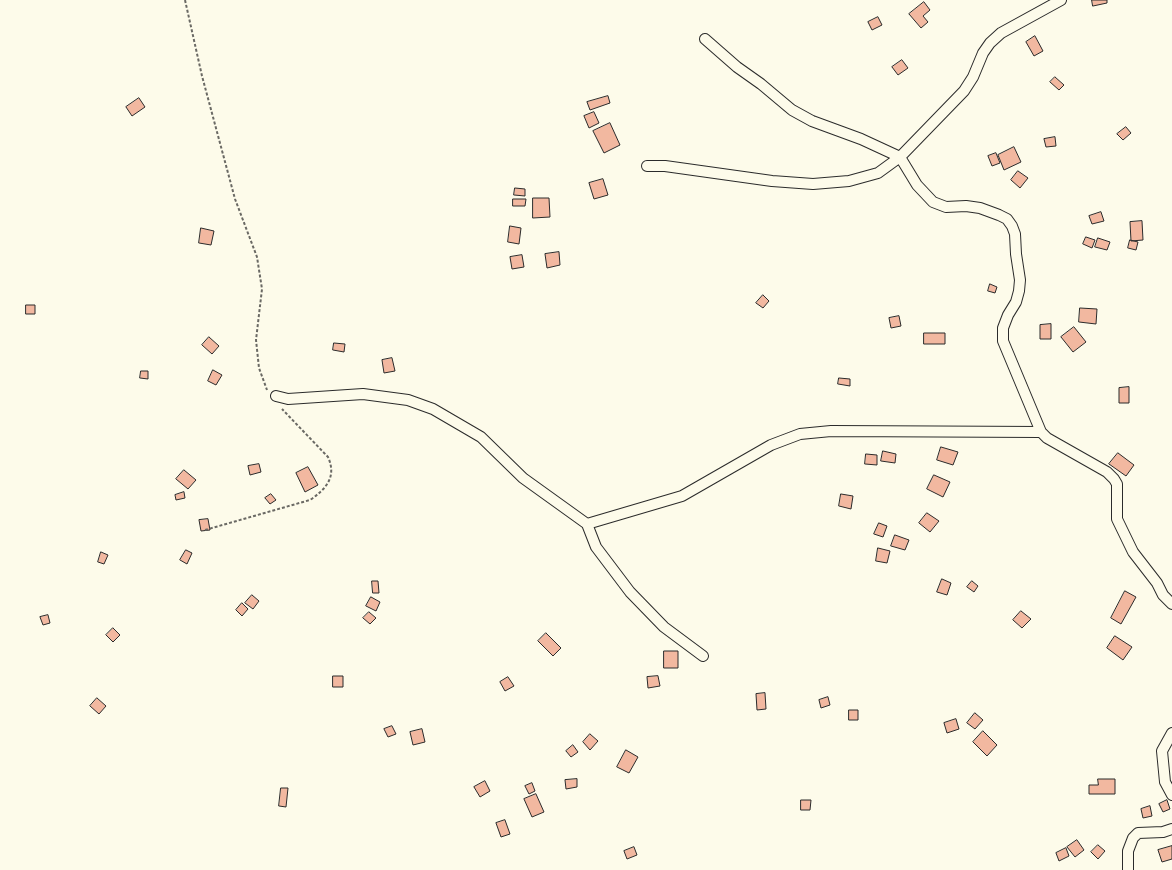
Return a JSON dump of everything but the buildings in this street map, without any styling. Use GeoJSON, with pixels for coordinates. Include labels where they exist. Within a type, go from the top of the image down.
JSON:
{"type":"FeatureCollection","features":[{"type":"Feature","properties":{"kind":"street"},"geometry":{"type":"LineString","coordinates":[[647,166],[665,166],[742,177],[814,184],[849,182],[878,173],[900,157],[964,91],[973,77],[983,54],[990,43],[1001,33],[1061,0]]}},
{"type":"Feature","properties":{"kind":"street"},"geometry":{"type":"LineString","coordinates":[[705,39],[737,67],[761,84],[792,110],[812,121],[861,139],[900,157],[917,185],[933,202],[946,207],[966,206],[980,208],[1007,219],[1015,234],[1020,280],[1016,302],[1008,315],[1003,328],[1003,340],[1041,432],[1046,438],[1107,472],[1114,479],[1117,484],[1117,519],[1133,552],[1157,583],[1163,595],[1172,604]]}},
{"type":"Feature","properties":{"kind":"street"},"geometry":{"type":"LineString","coordinates":[[272,394],[288,399],[363,394],[408,400],[432,409],[481,437],[523,478],[587,524],[596,547],[630,592],[664,627],[703,656]]}},
{"type":"Feature","properties":{"kind":"street"},"geometry":{"type":"LineString","coordinates":[[587,524],[682,496],[771,445],[800,434],[831,431],[1041,432]]}},
{"type":"Feature","properties":{"kind":"street"},"geometry":{"type":"LineString","coordinates":[[1172,732],[1162,751],[1165,782],[1172,794]]}},
{"type":"Feature","properties":{"kind":"street"},"geometry":{"type":"LineString","coordinates":[[1128,870],[1128,851],[1132,838],[1138,833],[1163,832],[1172,829]]}},
{"type":"Feature","properties":{"kind":"path"},"geometry":{"type":"LineString","coordinates":[[184,0],[202,76],[235,199],[257,257],[262,289],[256,340],[259,368],[272,394]]}},
{"type":"Feature","properties":{"kind":"path"},"geometry":{"type":"LineString","coordinates":[[204,530],[310,500],[321,493],[326,486],[330,479],[331,472],[331,464],[328,457],[281,408]]}}]}
